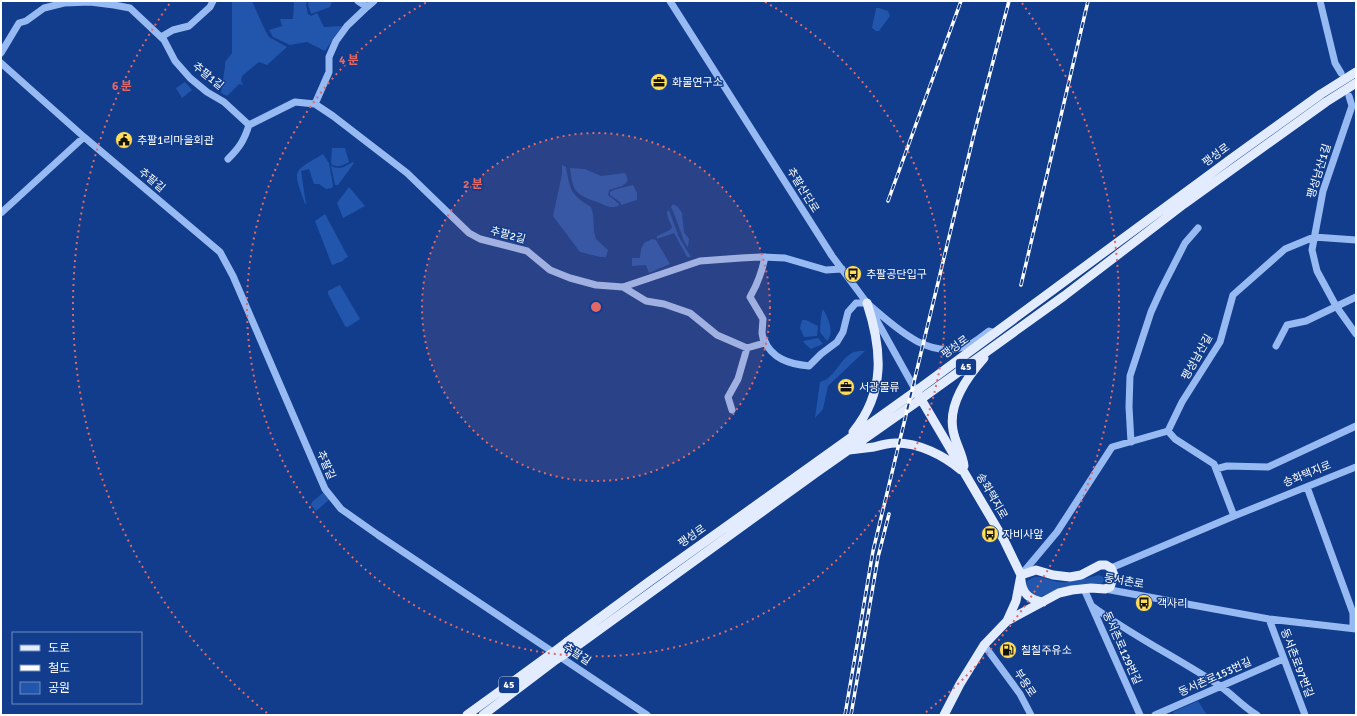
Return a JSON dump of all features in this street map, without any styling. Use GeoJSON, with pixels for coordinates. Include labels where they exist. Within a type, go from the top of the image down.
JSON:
{"type":"FeatureCollection","features":[{"type":"Feature","properties":{"kind":"main road","name":"팽성로"},"geometry":{"type":"LineString","coordinates":[[570,645],[847,450],[996,333],[1232,158],[1322,94],[1356,72]]}},
{"type":"Feature","properties":{"kind":"main road","name":"팽성로"},"geometry":{"type":"LineString","coordinates":[[570,645],[650,581],[846,440],[1005,338],[1064,296],[1184,204],[1326,102],[1356,83]]}},
{"type":"Feature","properties":{"kind":"main road"},"geometry":{"type":"LineString","coordinates":[[846,440],[860,423],[870,407],[878,378],[878,345],[868,302]]}},
{"type":"Feature","properties":{"kind":"main road"},"geometry":{"type":"LineString","coordinates":[[965,473],[964,462],[953,431],[952,420],[954,408],[964,384],[974,369],[985,356],[1005,338]]}},
{"type":"Feature","properties":{"kind":"main road","name":"송화택지로"},"geometry":{"type":"LineString","coordinates":[[918,395],[1004,540],[1021,575],[1036,570],[1053,575],[1070,577],[1081,575],[1100,565],[1106,565],[1111,568]]}},
{"type":"Feature","properties":{"kind":"main road"},"geometry":{"type":"LineString","coordinates":[[847,450],[896,443],[912,445],[929,450],[954,464],[965,473]]}},
{"type":"Feature","properties":{"kind":"main road"},"geometry":{"type":"LineString","coordinates":[[1105,589],[1110,587],[1114,575],[1111,568]]}},
{"type":"Feature","properties":{"kind":"main road"},"geometry":{"type":"LineString","coordinates":[[1021,575],[1021,582],[1024,592],[1030,598],[1043,602]]}},
{"type":"Feature","properties":{"kind":"main road"},"geometry":{"type":"LineString","coordinates":[[1007,622],[1016,601],[1021,575]]}},
{"type":"Feature","properties":{"kind":"main road","name":"동서촌로"},"geometry":{"type":"LineString","coordinates":[[944,715],[960,684],[984,644],[1007,622],[1059,593],[1091,588],[1105,589]]}},
{"type":"Feature","properties":{"kind":"main road","name":"45"},"geometry":{"type":"LineString","coordinates":[[468,715],[570,645]]}},
{"type":"Feature","properties":{"kind":"main road","name":"45"},"geometry":{"type":"LineString","coordinates":[[483,715],[554,656]]}},
{"type":"Feature","properties":{"kind":"street"},"geometry":{"type":"LineString","coordinates":[[161,37],[173,30],[189,26],[210,8],[213,1]]}},
{"type":"Feature","properties":{"kind":"street"},"geometry":{"type":"LineString","coordinates":[[358,1],[367,7]]}},
{"type":"Feature","properties":{"kind":"street"},"geometry":{"type":"LineString","coordinates":[[315,104],[329,72],[329,57],[336,41],[347,26],[374,1]]}},
{"type":"Feature","properties":{"kind":"street","name":"추팔산단로"},"geometry":{"type":"LineString","coordinates":[[670,1],[832,256],[868,302],[918,395]]}},
{"type":"Feature","properties":{"kind":"street"},"geometry":{"type":"LineString","coordinates":[[1320,1],[1335,63],[1341,73]]}},
{"type":"Feature","properties":{"kind":"street","name":"추팔1길"},"geometry":{"type":"LineString","coordinates":[[1,53],[19,23],[26,21],[44,8],[64,3],[90,2],[130,8],[164,40],[175,62],[190,78],[207,92],[224,102],[249,125]]}},
{"type":"Feature","properties":{"kind":"street","name":"추팔길"},"geometry":{"type":"LineString","coordinates":[[1,63],[220,252],[233,276],[325,489],[341,509],[384,540],[647,715]]}},
{"type":"Feature","properties":{"kind":"street","name":"팽성남산1길"},"geometry":{"type":"LineString","coordinates":[[1349,96],[1352,106],[1323,191],[1312,250],[1317,272],[1336,306],[1356,334]]}},
{"type":"Feature","properties":{"kind":"street","name":"추팔2길"},"geometry":{"type":"LineString","coordinates":[[249,125],[296,102],[315,104],[333,116],[407,173],[470,233],[480,239],[527,251],[550,270],[570,278],[596,285],[623,287],[700,261],[765,257],[785,258],[826,270],[842,269]]}},
{"type":"Feature","properties":{"kind":"street"},"geometry":{"type":"LineString","coordinates":[[228,159],[240,147],[245,138],[249,125]]}},
{"type":"Feature","properties":{"kind":"street"},"geometry":{"type":"LineString","coordinates":[[1,213],[84,136]]}},
{"type":"Feature","properties":{"kind":"street"},"geometry":{"type":"LineString","coordinates":[[1131,442],[1129,407],[1130,376],[1155,305],[1183,247],[1198,228]]}},
{"type":"Feature","properties":{"kind":"street"},"geometry":{"type":"LineString","coordinates":[[1314,237],[1356,240]]}},
{"type":"Feature","properties":{"kind":"street","name":"팽성남산길"},"geometry":{"type":"LineString","coordinates":[[1168,431],[1182,402],[1220,342],[1233,295],[1285,249],[1314,237]]}},
{"type":"Feature","properties":{"kind":"street"},"geometry":{"type":"LineString","coordinates":[[765,257],[761,274],[750,298],[763,319],[762,333],[766,347],[773,354],[793,364],[809,366],[821,354],[837,342],[843,332],[848,312],[856,303],[868,302],[890,323],[911,337],[936,348],[960,348],[972,344],[990,331],[996,333]]}},
{"type":"Feature","properties":{"kind":"street"},"geometry":{"type":"LineString","coordinates":[[623,287],[646,301],[664,304],[690,313],[717,335],[747,348],[764,343],[764,339]]}},
{"type":"Feature","properties":{"kind":"street"},"geometry":{"type":"LineString","coordinates":[[1276,346],[1287,325],[1306,321],[1356,297]]}},
{"type":"Feature","properties":{"kind":"street"},"geometry":{"type":"LineString","coordinates":[[732,410],[728,397],[738,379],[747,348]]}},
{"type":"Feature","properties":{"kind":"street"},"geometry":{"type":"LineString","coordinates":[[1216,469],[1227,466],[1268,467],[1356,426]]}},
{"type":"Feature","properties":{"kind":"street"},"geometry":{"type":"LineString","coordinates":[[1021,575],[1057,532],[1112,447],[1168,431],[1175,439],[1214,464],[1234,516]]}},
{"type":"Feature","properties":{"kind":"street","name":"송화택지로"},"geometry":{"type":"LineString","coordinates":[[1111,568],[1234,516],[1356,468]]}},
{"type":"Feature","properties":{"kind":"street"},"geometry":{"type":"LineString","coordinates":[[1307,487],[1353,613],[1353,624],[1356,628]]}},
{"type":"Feature","properties":{"kind":"street","name":"동서촌로129번길"},"geometry":{"type":"LineString","coordinates":[[1084,589],[1140,715]]}},
{"type":"Feature","properties":{"kind":"street","name":"동서촌로"},"geometry":{"type":"LineString","coordinates":[[1105,589],[1269,619],[1356,628]]}},
{"type":"Feature","properties":{"kind":"street"},"geometry":{"type":"LineString","coordinates":[[1092,606],[1114,622],[1222,687],[1248,710],[1256,715]]}},
{"type":"Feature","properties":{"kind":"street","name":"동서촌로97번길"},"geometry":{"type":"LineString","coordinates":[[1269,619],[1305,715]]}},
{"type":"Feature","properties":{"kind":"street","name":"부용로"},"geometry":{"type":"LineString","coordinates":[[984,644],[1020,694],[1031,715]]}},
{"type":"Feature","properties":{"kind":"street","name":"동서촌로153번길"},"geometry":{"type":"LineString","coordinates":[[1155,715],[1222,687],[1283,659]]}},
{"type":"Feature","properties":{"kind":"green space"},"geometry":{"type":"Polygon","coordinates":[[[232,1],[252,1],[269,37],[287,47],[267,65],[259,62],[242,76],[241,81],[243,85],[239,84],[227,96],[221,93],[225,62],[232,53],[232,1]]]}},
{"type":"Feature","properties":{"kind":"green space"},"geometry":{"type":"Polygon","coordinates":[[[294,1],[307,1],[306,5],[308,14],[311,16],[317,13],[324,27],[342,26],[325,51],[307,42],[290,45],[273,37],[269,30],[282,26],[280,19],[293,19],[294,1]]]}},
{"type":"Feature","properties":{"kind":"green space"},"geometry":{"type":"Polygon","coordinates":[[[309,1],[332,1],[330,7],[311,14],[308,4],[309,1]]]}},
{"type":"Feature","properties":{"kind":"green space"},"geometry":{"type":"Polygon","coordinates":[[[876,8],[888,11],[890,16],[879,31],[872,28],[876,8]]]}},
{"type":"Feature","properties":{"kind":"green space"},"geometry":{"type":"Polygon","coordinates":[[[185,82],[192,90],[182,98],[176,88],[185,82]]]}},
{"type":"Feature","properties":{"kind":"green space"},"geometry":{"type":"Polygon","coordinates":[[[332,148],[345,148],[349,162],[340,166],[331,164],[332,148]]]}},
{"type":"Feature","properties":{"kind":"green space"},"geometry":{"type":"Polygon","coordinates":[[[323,154],[329,163],[333,185],[332,188],[326,189],[319,184],[314,184],[309,169],[301,171],[305,204],[298,184],[298,173],[305,165],[323,154]]]}},
{"type":"Feature","properties":{"kind":"green space"},"geometry":{"type":"Polygon","coordinates":[[[353,162],[354,163],[338,185],[335,185],[331,166],[337,168],[353,162]]]}},
{"type":"Feature","properties":{"kind":"green space"},"geometry":{"type":"Polygon","coordinates":[[[562,165],[566,167],[572,191],[579,199],[591,207],[596,239],[608,250],[606,257],[580,252],[553,216],[562,174],[562,165]]]}},
{"type":"Feature","properties":{"kind":"green space"},"geometry":{"type":"Polygon","coordinates":[[[570,168],[585,169],[601,176],[625,173],[628,180],[626,183],[622,186],[609,190],[608,195],[619,204],[618,206],[607,206],[579,194],[572,182],[570,168]]]}},
{"type":"Feature","properties":{"kind":"green space"},"geometry":{"type":"Polygon","coordinates":[[[633,185],[637,193],[637,200],[621,205],[620,202],[610,195],[610,192],[613,190],[633,185]]]}},
{"type":"Feature","properties":{"kind":"green space"},"geometry":{"type":"Polygon","coordinates":[[[349,187],[365,206],[343,218],[337,203],[349,187]]]}},
{"type":"Feature","properties":{"kind":"green space"},"geometry":{"type":"Polygon","coordinates":[[[673,204],[678,207],[682,213],[684,232],[689,239],[688,248],[671,207],[673,204]]]}},
{"type":"Feature","properties":{"kind":"green space"},"geometry":{"type":"Polygon","coordinates":[[[669,210],[679,237],[691,257],[687,257],[674,233],[657,239],[657,236],[670,230],[672,227],[668,218],[667,212],[669,210]]]}},
{"type":"Feature","properties":{"kind":"green space"},"geometry":{"type":"Polygon","coordinates":[[[325,214],[348,257],[343,261],[332,265],[315,221],[325,214]]]}},
{"type":"Feature","properties":{"kind":"green space"},"geometry":{"type":"Polygon","coordinates":[[[652,239],[656,240],[670,264],[649,273],[646,265],[632,266],[632,258],[640,258],[641,249],[644,243],[652,239]]]}},
{"type":"Feature","properties":{"kind":"green space"},"geometry":{"type":"Polygon","coordinates":[[[340,285],[360,319],[348,327],[345,326],[328,294],[328,291],[340,285]]]}},
{"type":"Feature","properties":{"kind":"green space"},"geometry":{"type":"Polygon","coordinates":[[[823,309],[831,329],[827,341],[820,332],[823,309]]]}},
{"type":"Feature","properties":{"kind":"green space"},"geometry":{"type":"Polygon","coordinates":[[[802,320],[806,320],[818,326],[817,336],[804,337],[800,328],[802,320]]]}},
{"type":"Feature","properties":{"kind":"green space"},"geometry":{"type":"Polygon","coordinates":[[[818,338],[823,344],[811,349],[803,341],[818,338]]]}},
{"type":"Feature","properties":{"kind":"green space"},"geometry":{"type":"Polygon","coordinates":[[[865,351],[828,386],[823,409],[815,418],[820,382],[830,377],[852,353],[865,351]]]}},
{"type":"Feature","properties":{"kind":"green space"},"geometry":{"type":"Polygon","coordinates":[[[325,491],[331,498],[316,511],[311,505],[312,502],[325,491]]]}},
{"type":"Feature","properties":{"kind":"green space"},"geometry":{"type":"Polygon","coordinates":[[[1099,575],[1103,577],[1104,581],[1101,584],[1085,585],[1055,591],[1040,597],[1033,597],[1025,588],[1027,581],[1034,577],[1069,582],[1099,575]]]}},
{"type":"Feature","properties":{"kind":"green space"},"geometry":{"type":"Polygon","coordinates":[[[1198,701],[1207,715],[1174,715],[1173,712],[1198,701]]]}},
{"type":"Feature","properties":{"kind":"railway"},"geometry":{"type":"LineString","coordinates":[[888,201],[961,1]]}},
{"type":"Feature","properties":{"kind":"railway"},"geometry":{"type":"LineString","coordinates":[[845,715],[873,551],[974,134],[1009,1]]}},
{"type":"Feature","properties":{"kind":"railway"},"geometry":{"type":"LineString","coordinates":[[1021,285],[1088,1]]}},
{"type":"Feature","properties":{"kind":"railway"},"geometry":{"type":"LineString","coordinates":[[851,715],[878,557],[889,514]]}},
{"type":"Feature","properties":{"kind":"place","name":"화물연구소"},"geometry":{"type":"Point","coordinates":[659,82]}},
{"type":"Feature","properties":{"kind":"place","name":"추팔1리마을회관"},"geometry":{"type":"Point","coordinates":[124,140]}},
{"type":"Feature","properties":{"kind":"place","name":"추팔공단입구"},"geometry":{"type":"Point","coordinates":[853,274]}},
{"type":"Feature","properties":{"kind":"place","name":"서광물류"},"geometry":{"type":"Point","coordinates":[846,387]}},
{"type":"Feature","properties":{"kind":"place","name":"자비사앞"},"geometry":{"type":"Point","coordinates":[990,534]}},
{"type":"Feature","properties":{"kind":"place","name":"객사리"},"geometry":{"type":"Point","coordinates":[1144,603]}},
{"type":"Feature","properties":{"kind":"place","name":"칠칠주유소"},"geometry":{"type":"Point","coordinates":[1008,650]}}]}
